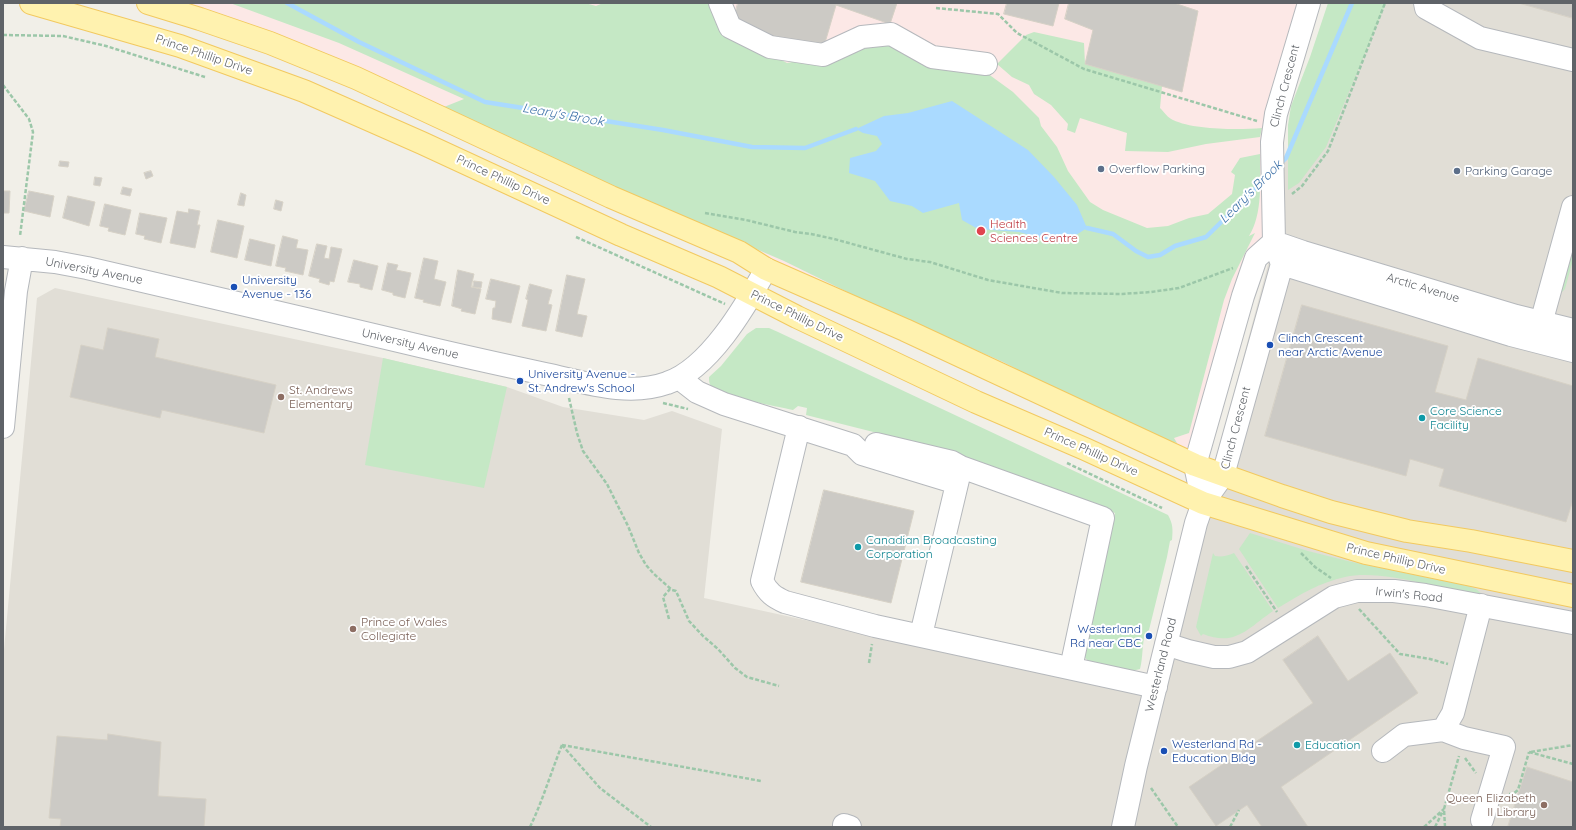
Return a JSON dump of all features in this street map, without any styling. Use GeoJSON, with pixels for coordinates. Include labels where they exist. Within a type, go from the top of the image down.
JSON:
{"type":"FeatureCollection","features":[{"type":"Feature","properties":{"kind":"main road","name":"Prince Phillip Drive"},"geometry":{"type":"LineString","coordinates":[[31,3],[180,46],[304,91],[422,143],[621,235],[719,277],[797,317],[976,402],[1092,452],[1203,503],[1366,553],[1573,596]]}},
{"type":"Feature","properties":{"kind":"main road"},"geometry":{"type":"LineString","coordinates":[[148,3],[200,18],[323,64],[611,198],[739,252],[766,269],[905,330],[1194,465],[1332,512],[1407,531],[1471,541],[1573,561]]}},
{"type":"Feature","properties":{"kind":"street"},"geometry":{"type":"LineString","coordinates":[[720,3],[730,27],[770,47],[823,55],[862,37],[891,34],[932,57],[986,64]]}},
{"type":"Feature","properties":{"kind":"street","name":"Clinch Crescent"},"geometry":{"type":"LineString","coordinates":[[1203,503],[1223,476],[1282,264],[1274,242],[1279,197],[1273,134],[1276,114],[1309,3]]}},
{"type":"Feature","properties":{"kind":"street"},"geometry":{"type":"LineString","coordinates":[[1424,3],[1426,8],[1480,38],[1573,60]]}},
{"type":"Feature","properties":{"kind":"street"},"geometry":{"type":"LineString","coordinates":[[1539,331],[1573,207]]}},
{"type":"Feature","properties":{"kind":"street"},"geometry":{"type":"LineString","coordinates":[[1203,503],[1194,465],[1243,296],[1256,258],[1274,242]]}},
{"type":"Feature","properties":{"kind":"street","name":"Arctic Avenue"},"geometry":{"type":"LineString","coordinates":[[1274,242],[1516,316],[1573,351]]}},
{"type":"Feature","properties":{"kind":"street","name":"University Avenue"},"geometry":{"type":"LineString","coordinates":[[12,257],[82,268],[148,282],[501,365],[633,390],[660,385],[680,378],[698,364],[717,344],[753,294],[766,269]]}},
{"type":"Feature","properties":{"kind":"street"},"geometry":{"type":"LineString","coordinates":[[3,427],[16,291],[12,257]]}},
{"type":"Feature","properties":{"kind":"street","name":"Arctic Avenue"},"geometry":{"type":"LineString","coordinates":[[1282,264],[1503,333],[1573,330]]}},
{"type":"Feature","properties":{"kind":"street"},"geometry":{"type":"LineString","coordinates":[[680,378],[697,392],[724,404],[853,445],[862,440],[952,462],[959,475],[921,635]]}},
{"type":"Feature","properties":{"kind":"street"},"geometry":{"type":"LineString","coordinates":[[799,427],[762,581],[767,590],[775,598],[875,626],[1156,687]]}},
{"type":"Feature","properties":{"kind":"street"},"geometry":{"type":"LineString","coordinates":[[959,475],[1103,518],[1071,668]]}},
{"type":"Feature","properties":{"kind":"street","name":"Westerland Road"},"geometry":{"type":"LineString","coordinates":[[1123,827],[1136,766],[1166,644],[1196,523],[1203,503]]}},
{"type":"Feature","properties":{"kind":"street","name":"Irwin's Road"},"geometry":{"type":"LineString","coordinates":[[1166,644],[1214,657],[1229,657],[1247,652],[1334,597],[1357,591],[1394,591],[1481,605],[1573,623]]}},
{"type":"Feature","properties":{"kind":"street"},"geometry":{"type":"LineString","coordinates":[[1443,730],[1453,713],[1481,605]]}},
{"type":"Feature","properties":{"kind":"street"},"geometry":{"type":"LineString","coordinates":[[1383,750],[1404,735],[1443,730],[1464,738],[1504,747],[1482,820]]}},
{"type":"Feature","properties":{"kind":"path"},"geometry":{"type":"LineString","coordinates":[[1279,197],[1302,186],[1328,151],[1385,3]]}},
{"type":"Feature","properties":{"kind":"path"},"geometry":{"type":"LineString","coordinates":[[936,8],[998,14],[1017,33],[1084,69],[1273,134]]}},
{"type":"Feature","properties":{"kind":"path"},"geometry":{"type":"LineString","coordinates":[[3,35],[63,36],[106,46],[212,79]]}},
{"type":"Feature","properties":{"kind":"path"},"geometry":{"type":"LineString","coordinates":[[3,85],[29,120],[33,132],[20,236]]}},
{"type":"Feature","properties":{"kind":"path"},"geometry":{"type":"LineString","coordinates":[[705,213],[811,234],[907,259],[930,262],[988,280],[1062,293],[1122,294],[1180,288],[1235,267]]}},
{"type":"Feature","properties":{"kind":"path"},"geometry":{"type":"LineString","coordinates":[[573,235],[713,299]]}},
{"type":"Feature","properties":{"kind":"path"},"geometry":{"type":"LineString","coordinates":[[568,395],[576,433],[583,451],[588,461],[600,473],[628,526],[639,553],[646,564],[670,589],[676,591],[689,621],[735,668],[747,677],[779,686]]}},
{"type":"Feature","properties":{"kind":"path"},"geometry":{"type":"LineString","coordinates":[[1298,549],[1315,567],[1336,583]]}},
{"type":"Feature","properties":{"kind":"path"},"geometry":{"type":"LineString","coordinates":[[1246,566],[1278,612]]}},
{"type":"Feature","properties":{"kind":"path"},"geometry":{"type":"LineString","coordinates":[[669,619],[663,597],[670,589]]}},
{"type":"Feature","properties":{"kind":"path"},"geometry":{"type":"LineString","coordinates":[[1355,605],[1400,654],[1430,659],[1450,665]]}},
{"type":"Feature","properties":{"kind":"path"},"geometry":{"type":"LineString","coordinates":[[1435,827],[1444,809],[1464,738]]}},
{"type":"Feature","properties":{"kind":"path"},"geometry":{"type":"LineString","coordinates":[[562,745],[761,781]]}},
{"type":"Feature","properties":{"kind":"path"},"geometry":{"type":"LineString","coordinates":[[530,827],[541,804],[548,778],[562,745]]}},
{"type":"Feature","properties":{"kind":"path"},"geometry":{"type":"LineString","coordinates":[[562,745],[600,788],[651,827]]}},
{"type":"Feature","properties":{"kind":"path"},"geometry":{"type":"LineString","coordinates":[[1573,745],[1529,752],[1573,764]]}},
{"type":"Feature","properties":{"kind":"path"},"geometry":{"type":"LineString","coordinates":[[1136,766],[1178,827]]}},
{"type":"Feature","properties":{"kind":"path"},"geometry":{"type":"LineString","coordinates":[[1424,827],[1444,809]]}},
{"type":"Feature","properties":{"kind":"path"},"geometry":{"type":"LineString","coordinates":[[1444,809],[1445,827]]}},
{"type":"Feature","properties":{"kind":"path"},"geometry":{"type":"LineString","coordinates":[[1230,827],[1239,810]]}},
{"type":"Feature","properties":{"kind":"shaded area","name":"Health Sciences Centre"},"geometry":{"type":"Polygon","coordinates":[[[145,3],[1309,3],[1276,114],[1274,242],[1256,258],[1195,465],[563,174],[145,3]]]}},
{"type":"Feature","properties":{"kind":"shaded area"},"geometry":{"type":"Polygon","coordinates":[[[1352,3],[1573,3],[1573,827],[3,827],[3,660],[37,298],[55,288],[383,358],[507,387],[563,407],[644,420],[672,411],[722,429],[704,598],[1153,696],[1274,242],[1272,172],[1286,158],[1352,3]]]}},
{"type":"Feature","properties":{"kind":"green space","name":"Health Sciences Centre"},"geometry":{"type":"Polygon","coordinates":[[[230,3],[585,3],[596,6],[603,3],[708,3],[729,31],[787,63],[888,44],[980,68],[1013,92],[1039,118],[1041,126],[1057,147],[1068,171],[1090,202],[1103,210],[1147,228],[1168,226],[1189,218],[1208,214],[1232,194],[1235,175],[1231,172],[1240,158],[1260,154],[1259,207],[1257,218],[1249,236],[1255,233],[1232,279],[1224,300],[1189,433],[1174,438],[1177,443],[1165,440],[1088,405],[1003,362],[878,307],[784,261],[596,180],[444,107],[464,99],[339,43],[230,3]]]}},
{"type":"Feature","properties":{"kind":"green space"},"geometry":{"type":"Polygon","coordinates":[[[1328,3],[1386,3],[1326,147],[1299,183],[1288,190],[1288,125],[1291,106],[1310,57],[1328,3]]]}},
{"type":"Feature","properties":{"kind":"green space"},"geometry":{"type":"Polygon","coordinates":[[[1034,32],[1084,43],[1085,64],[1162,86],[1160,108],[1173,120],[1193,126],[1204,127],[1229,129],[1262,128],[1260,137],[1206,144],[1168,152],[1125,151],[1127,133],[1080,118],[1075,133],[1067,130],[1068,124],[1051,105],[1034,94],[1029,85],[1012,77],[997,64],[1026,35],[1034,32]]]}},
{"type":"Feature","properties":{"kind":"green space"},"geometry":{"type":"Polygon","coordinates":[[[1573,246],[1573,260],[1565,289],[1562,292],[1562,287],[1573,246]]]}},
{"type":"Feature","properties":{"kind":"green space"},"geometry":{"type":"Polygon","coordinates":[[[756,328],[769,328],[778,332],[1168,515],[1172,527],[1172,540],[1170,541],[1149,630],[1145,633],[1140,669],[1132,671],[1093,663],[1086,659],[1083,652],[1115,513],[925,445],[806,415],[807,408],[798,406],[793,410],[763,404],[728,395],[713,388],[710,384],[709,377],[721,366],[747,334],[756,328]]]}},
{"type":"Feature","properties":{"kind":"green space"},"geometry":{"type":"Polygon","coordinates":[[[383,358],[507,387],[484,488],[365,465],[383,358]]]}},
{"type":"Feature","properties":{"kind":"green space"},"geometry":{"type":"Polygon","coordinates":[[[1250,533],[1308,551],[1352,562],[1468,586],[1476,589],[1482,594],[1393,578],[1364,575],[1336,579],[1302,594],[1278,608],[1239,549],[1250,533]]]}},
{"type":"Feature","properties":{"kind":"green space"},"geometry":{"type":"Polygon","coordinates":[[[1213,553],[1215,556],[1227,556],[1234,553],[1273,611],[1249,629],[1233,637],[1214,637],[1203,634],[1201,636],[1196,627],[1213,553]]]}},
{"type":"Feature","properties":{"kind":"water"},"geometry":{"type":"Polygon","coordinates":[[[952,101],[1028,150],[1054,177],[1077,205],[1087,228],[1062,244],[1019,232],[978,229],[962,220],[959,203],[923,213],[912,206],[890,201],[875,181],[849,173],[850,158],[876,151],[882,144],[877,136],[863,133],[856,129],[884,116],[908,113],[952,101]]]}},
{"type":"Feature","properties":{"kind":"building"},"geometry":{"type":"Polygon","coordinates":[[[738,3],[897,3],[890,24],[836,5],[822,53],[732,25],[738,3]]]}},
{"type":"Feature","properties":{"kind":"building"},"geometry":{"type":"Polygon","coordinates":[[[1007,3],[1059,3],[1053,26],[1004,14],[1007,3]]]}},
{"type":"Feature","properties":{"kind":"building"},"geometry":{"type":"Polygon","coordinates":[[[1069,3],[1174,3],[1198,11],[1182,92],[1085,64],[1093,30],[1065,19],[1069,3]]]}},
{"type":"Feature","properties":{"kind":"building"},"geometry":{"type":"Polygon","coordinates":[[[1519,3],[1573,3],[1573,18],[1519,3]]]}},
{"type":"Feature","properties":{"kind":"building"},"geometry":{"type":"Polygon","coordinates":[[[60,161],[69,162],[68,167],[59,166],[60,161]]]}},
{"type":"Feature","properties":{"kind":"building"},"geometry":{"type":"Polygon","coordinates":[[[151,171],[153,176],[146,179],[144,173],[151,171]]]}},
{"type":"Feature","properties":{"kind":"building"},"geometry":{"type":"Polygon","coordinates":[[[95,177],[102,178],[100,186],[94,185],[95,177]]]}},
{"type":"Feature","properties":{"kind":"building"},"geometry":{"type":"Polygon","coordinates":[[[123,187],[132,189],[130,196],[121,194],[123,187]]]}},
{"type":"Feature","properties":{"kind":"building"},"geometry":{"type":"Polygon","coordinates":[[[3,191],[10,191],[9,213],[3,213],[3,191]]]}},
{"type":"Feature","properties":{"kind":"building"},"geometry":{"type":"Polygon","coordinates":[[[29,191],[54,196],[50,217],[24,211],[29,191]]]}},
{"type":"Feature","properties":{"kind":"building"},"geometry":{"type":"Polygon","coordinates":[[[241,193],[246,195],[244,206],[238,205],[241,193]]]}},
{"type":"Feature","properties":{"kind":"building"},"geometry":{"type":"Polygon","coordinates":[[[68,196],[95,202],[89,226],[63,218],[68,196]]]}},
{"type":"Feature","properties":{"kind":"building"},"geometry":{"type":"Polygon","coordinates":[[[276,200],[283,202],[281,211],[274,209],[276,200]]]}},
{"type":"Feature","properties":{"kind":"building"},"geometry":{"type":"Polygon","coordinates":[[[105,204],[131,210],[125,235],[108,231],[109,228],[100,226],[105,204]]]}},
{"type":"Feature","properties":{"kind":"building"},"geometry":{"type":"Polygon","coordinates":[[[189,209],[200,211],[197,225],[200,225],[195,248],[170,243],[177,211],[188,213],[189,209]]]}},
{"type":"Feature","properties":{"kind":"building"},"geometry":{"type":"Polygon","coordinates":[[[140,213],[167,218],[161,243],[144,239],[145,236],[136,234],[140,213]]]}},
{"type":"Feature","properties":{"kind":"building"},"geometry":{"type":"Polygon","coordinates":[[[218,220],[244,226],[237,258],[211,252],[218,220]]]}},
{"type":"Feature","properties":{"kind":"building"},"geometry":{"type":"Polygon","coordinates":[[[283,236],[298,240],[296,248],[308,250],[303,275],[285,271],[286,268],[276,266],[283,236]]]}},
{"type":"Feature","properties":{"kind":"building"},"geometry":{"type":"Polygon","coordinates":[[[250,239],[275,245],[271,266],[245,260],[250,239]]]}},
{"type":"Feature","properties":{"kind":"building"},"geometry":{"type":"Polygon","coordinates":[[[317,244],[327,246],[324,258],[329,259],[331,247],[342,249],[334,282],[330,281],[329,285],[319,282],[320,279],[309,276],[317,244]]]}},
{"type":"Feature","properties":{"kind":"building"},"geometry":{"type":"Polygon","coordinates":[[[424,258],[438,261],[434,279],[446,282],[440,306],[423,302],[424,300],[415,298],[424,258]]]}},
{"type":"Feature","properties":{"kind":"building"},"geometry":{"type":"Polygon","coordinates":[[[354,260],[378,266],[372,290],[360,287],[360,284],[348,282],[354,260]]]}},
{"type":"Feature","properties":{"kind":"building"},"geometry":{"type":"Polygon","coordinates":[[[388,263],[398,265],[396,270],[411,273],[405,298],[382,290],[388,263]]]}},
{"type":"Feature","properties":{"kind":"building"},"geometry":{"type":"Polygon","coordinates":[[[458,270],[474,274],[471,287],[481,289],[475,314],[461,311],[462,309],[452,306],[458,270]]]}},
{"type":"Feature","properties":{"kind":"building"},"geometry":{"type":"Polygon","coordinates":[[[567,275],[585,279],[577,314],[587,316],[582,337],[556,331],[567,275]]]}},
{"type":"Feature","properties":{"kind":"building"},"geometry":{"type":"Polygon","coordinates":[[[491,279],[520,286],[511,323],[492,319],[493,308],[495,308],[496,301],[486,299],[491,279]]]}},
{"type":"Feature","properties":{"kind":"building"},"geometry":{"type":"Polygon","coordinates":[[[474,281],[482,282],[481,288],[473,287],[474,281]]]}},
{"type":"Feature","properties":{"kind":"building"},"geometry":{"type":"Polygon","coordinates":[[[530,284],[552,290],[548,304],[552,305],[546,331],[522,326],[530,284]]]}},
{"type":"Feature","properties":{"kind":"building","name":"Core Science Facility"},"geometry":{"type":"Polygon","coordinates":[[[1302,305],[1448,346],[1435,392],[1466,400],[1478,358],[1573,386],[1573,500],[1566,522],[1439,486],[1444,469],[1410,459],[1406,476],[1265,436],[1302,305]]]}},
{"type":"Feature","properties":{"kind":"building"},"geometry":{"type":"Polygon","coordinates":[[[108,328],[159,339],[155,357],[276,385],[264,433],[162,410],[160,418],[70,397],[81,345],[103,350],[108,328]]]}},
{"type":"Feature","properties":{"kind":"building","name":"Canadian Broadcasting Corporation"},"geometry":{"type":"Polygon","coordinates":[[[824,490],[914,511],[891,603],[801,582],[824,490]]]}},
{"type":"Feature","properties":{"kind":"building","name":"Education"},"geometry":{"type":"Polygon","coordinates":[[[1318,636],[1348,681],[1390,653],[1418,693],[1281,787],[1308,827],[1262,827],[1247,805],[1216,826],[1189,787],[1313,703],[1283,660],[1318,636]]]}},
{"type":"Feature","properties":{"kind":"building"},"geometry":{"type":"Polygon","coordinates":[[[108,734],[161,742],[158,796],[206,799],[204,827],[60,827],[61,819],[49,818],[57,736],[107,740],[108,734]]]}},
{"type":"Feature","properties":{"kind":"building","name":"Queen Elizabeth II Library"},"geometry":{"type":"Polygon","coordinates":[[[1527,767],[1573,782],[1573,827],[1508,827],[1527,767]]]}},
{"type":"Feature","properties":{"kind":"waterway","name":"Leary's Brook"},"geometry":{"type":"LineString","coordinates":[[287,3],[359,42],[485,102],[663,130],[752,147],[805,148],[856,129]]}},
{"type":"Feature","properties":{"kind":"waterway","name":"Leary's Brook"},"geometry":{"type":"LineString","coordinates":[[1280,164],[1286,158],[1352,3]]}},
{"type":"Feature","properties":{"kind":"waterway","name":"Leary's Brook"},"geometry":{"type":"LineString","coordinates":[[1087,228],[1113,234],[1136,251],[1148,257],[1160,255],[1175,246],[1206,237],[1266,178]]}},
{"type":"Feature","properties":{"kind":"place","name":"Overflow Parking"},"geometry":{"type":"Point","coordinates":[1101,169]}},
{"type":"Feature","properties":{"kind":"place","name":"Parking Garage"},"geometry":{"type":"Point","coordinates":[1457,171]}},
{"type":"Feature","properties":{"kind":"place","name":"Health Sciences Centre"},"geometry":{"type":"Point","coordinates":[981,231]}},
{"type":"Feature","properties":{"kind":"place","name":"University Avenue - 136"},"geometry":{"type":"Point","coordinates":[234,287]}},
{"type":"Feature","properties":{"kind":"place","name":"Clinch Crescent near Arctic Avenue"},"geometry":{"type":"Point","coordinates":[1270,345]}},
{"type":"Feature","properties":{"kind":"place","name":"University Avenue - St. Andrew's School"},"geometry":{"type":"Point","coordinates":[520,381]}},
{"type":"Feature","properties":{"kind":"place","name":"St. Andrews Elementary"},"geometry":{"type":"Point","coordinates":[281,397]}},
{"type":"Feature","properties":{"kind":"place","name":"Core Science Facility"},"geometry":{"type":"Point","coordinates":[1422,418]}},
{"type":"Feature","properties":{"kind":"place","name":"Canadian Broadcasting Corporation"},"geometry":{"type":"Point","coordinates":[858,547]}},
{"type":"Feature","properties":{"kind":"place","name":"Prince of Wales Collegiate"},"geometry":{"type":"Point","coordinates":[353,629]}},
{"type":"Feature","properties":{"kind":"place","name":"Westerland Rd near CBC"},"geometry":{"type":"Point","coordinates":[1149,636]}},
{"type":"Feature","properties":{"kind":"place","name":"Education"},"geometry":{"type":"Point","coordinates":[1297,745]}},
{"type":"Feature","properties":{"kind":"place","name":"Westerland Rd - Education Bldg"},"geometry":{"type":"Point","coordinates":[1164,751]}},
{"type":"Feature","properties":{"kind":"place","name":"Queen Elizabeth II Library"},"geometry":{"type":"Point","coordinates":[1544,805]}}]}
